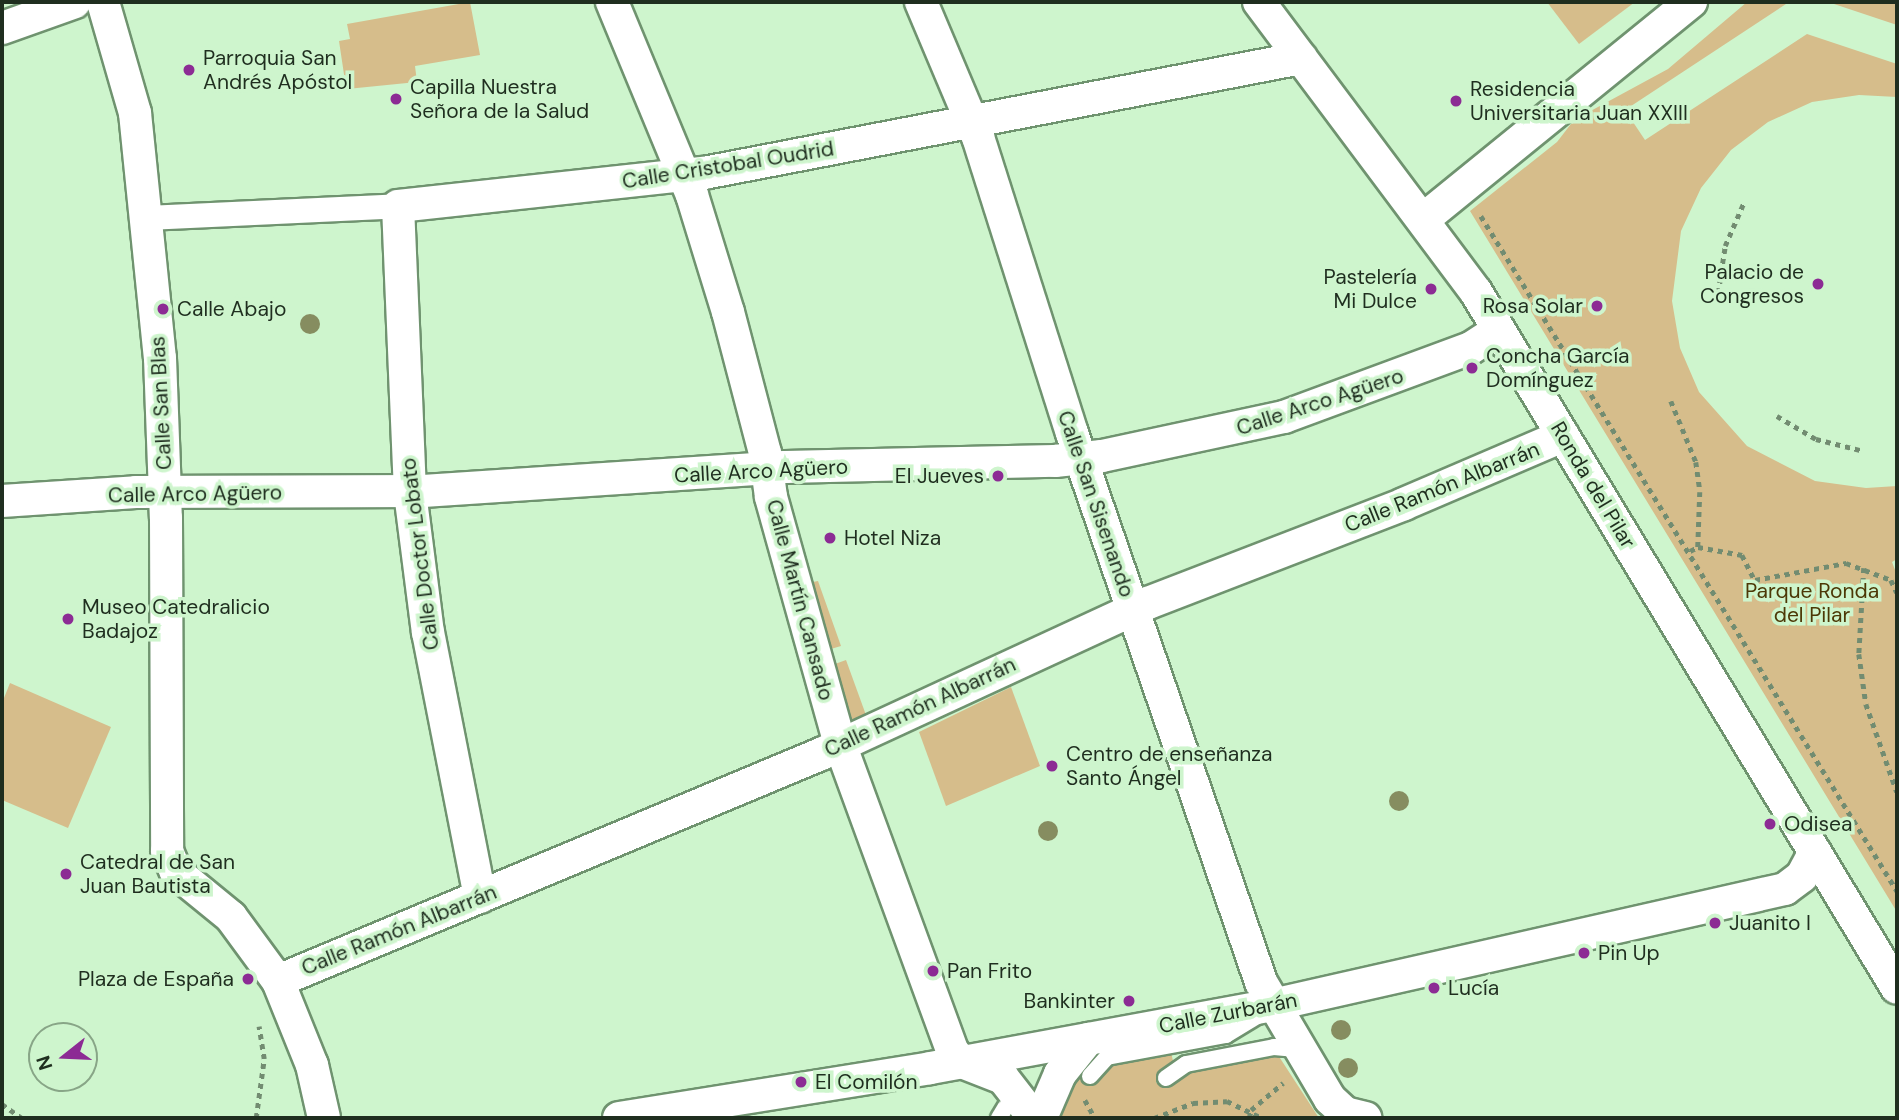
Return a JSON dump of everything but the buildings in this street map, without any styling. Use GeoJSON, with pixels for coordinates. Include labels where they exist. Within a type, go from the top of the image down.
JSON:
{"type":"FeatureCollection","features":[{"type":"Feature","properties":{"kind":"street"},"geometry":{"type":"LineString","coordinates":[[2,28],[75,2]]}},
{"type":"Feature","properties":{"kind":"street","name":"Calle San Blas"},"geometry":{"type":"LineString","coordinates":[[103,2],[135,113],[148,218],[160,358],[165,494],[167,851],[176,872],[231,917],[278,981]]}},
{"type":"Feature","properties":{"kind":"street","name":"Calle Martín Cansado"},"geometry":{"type":"LineString","coordinates":[[612,2],[683,175],[728,312],[768,471],[771,497],[840,744],[953,1052],[962,1062]]}},
{"type":"Feature","properties":{"kind":"street","name":"Calle San Sisenando"},"geometry":{"type":"LineString","coordinates":[[921,2],[972,122],[1080,458],[1272,1005],[1337,1106],[1365,1118]]}},
{"type":"Feature","properties":{"kind":"street","name":"Ronda del Pilar"},"geometry":{"type":"LineString","coordinates":[[1259,2],[1424,218],[1499,330],[1897,988]]}},
{"type":"Feature","properties":{"kind":"street"},"geometry":{"type":"LineString","coordinates":[[1424,218],[1690,2]]}},
{"type":"Feature","properties":{"kind":"street","name":"Calle Cristobal Oudrid"},"geometry":{"type":"LineString","coordinates":[[148,218],[367,211],[683,175],[1301,58]]}},
{"type":"Feature","properties":{"kind":"street","name":"Calle Doctor Lobato"},"geometry":{"type":"LineString","coordinates":[[398,206],[410,492],[432,659],[480,897]]}},
{"type":"Feature","properties":{"kind":"street","name":"Calle Arco Agüero"},"geometry":{"type":"LineString","coordinates":[[2,501],[165,494],[410,492],[768,471],[785,467],[1080,458],[1284,417],[1471,348],[1499,330]]}},
{"type":"Feature","properties":{"kind":"street","name":"Calle Ramón Albarrán"},"geometry":{"type":"LineString","coordinates":[[278,981],[840,744],[1133,609],[1404,504],[1563,436]]}},
{"type":"Feature","properties":{"kind":"street","name":"Calle Zurbarán"},"geometry":{"type":"LineString","coordinates":[[619,1118],[962,1062],[1272,1005],[1784,889],[1802,876],[1815,852]]}},
{"type":"Feature","properties":{"kind":"street"},"geometry":{"type":"LineString","coordinates":[[278,981],[312,1065],[324,1118]]}},
{"type":"Feature","properties":{"kind":"street"},"geometry":{"type":"LineString","coordinates":[[1041,1118],[1060,1074],[1088,1039]]}},
{"type":"Feature","properties":{"kind":"street"},"geometry":{"type":"LineString","coordinates":[[962,1062],[1003,1078],[1013,1115]]}},
{"type":"Feature","properties":{"kind":"lane"},"geometry":{"type":"LineString","coordinates":[[1090,1076],[1099,1062],[1115,1055],[1235,1032],[1272,1005]]}},
{"type":"Feature","properties":{"kind":"lane"},"geometry":{"type":"LineString","coordinates":[[1166,1078],[1186,1064],[1274,1047],[1306,1060]]}},
{"type":"Feature","properties":{"kind":"path"},"geometry":{"type":"LineString","coordinates":[[1463,188],[1690,551],[1897,891]]}},
{"type":"Feature","properties":{"kind":"path"},"geometry":{"type":"LineString","coordinates":[[1718,293],[1724,246],[1744,202]]}},
{"type":"Feature","properties":{"kind":"path"},"geometry":{"type":"LineString","coordinates":[[1671,401],[1696,462],[1700,492],[1698,547]]}},
{"type":"Feature","properties":{"kind":"path"},"geometry":{"type":"LineString","coordinates":[[1777,416],[1816,439],[1864,451]]}},
{"type":"Feature","properties":{"kind":"path"},"geometry":{"type":"LineString","coordinates":[[1690,551],[1698,547],[1742,555],[1755,579],[1846,564],[1864,568],[1891,580],[1897,593]]}},
{"type":"Feature","properties":{"kind":"path"},"geometry":{"type":"LineString","coordinates":[[1864,568],[1859,654],[1866,704],[1897,792]]}},
{"type":"Feature","properties":{"kind":"path"},"geometry":{"type":"LineString","coordinates":[[256,1118],[264,1059],[258,1023]]}},
{"type":"Feature","properties":{"kind":"path"},"geometry":{"type":"LineString","coordinates":[[1249,1118],[1251,1110],[1306,1060]]}},
{"type":"Feature","properties":{"kind":"path"},"geometry":{"type":"LineString","coordinates":[[1154,1118],[1193,1103],[1227,1101],[1251,1110],[1262,1118]]}},
{"type":"Feature","properties":{"kind":"path"},"geometry":{"type":"LineString","coordinates":[[2,1104],[22,1118]]}},
{"type":"Feature","properties":{"kind":"path"},"geometry":{"type":"LineString","coordinates":[[1092,1107],[1095,1118]]}},
{"type":"Feature","properties":{"kind":"green space"},"geometry":{"type":"Polygon","coordinates":[[[470,2],[480,55],[415,66],[417,82],[337,90],[336,83],[345,81],[339,41],[350,39],[347,24],[470,2]]]}},
{"type":"Feature","properties":{"kind":"green space"},"geometry":{"type":"Polygon","coordinates":[[[1547,2],[1635,2],[1579,44],[1547,2]]]}},
{"type":"Feature","properties":{"kind":"green space","name":"Parque Ronda del Pilar"},"geometry":{"type":"Polygon","coordinates":[[[1747,2],[1789,2],[1625,110],[1645,140],[1807,34],[1897,64],[1897,97],[1859,95],[1812,102],[1768,122],[1731,150],[1701,188],[1681,231],[1672,301],[1680,348],[1699,392],[1747,446],[1815,481],[1866,488],[1897,486],[1897,559],[1892,562],[1897,575],[1897,912],[1470,211],[1557,142],[1574,120],[1668,69],[1747,2]]]}},
{"type":"Feature","properties":{"kind":"green space"},"geometry":{"type":"Polygon","coordinates":[[[1828,2],[1897,2],[1897,25],[1828,2]]]}},
{"type":"Feature","properties":{"kind":"green space"},"geometry":{"type":"Polygon","coordinates":[[[818,581],[841,646],[824,651],[803,584],[818,581]]]}},
{"type":"Feature","properties":{"kind":"green space"},"geometry":{"type":"Polygon","coordinates":[[[846,660],[868,720],[850,727],[828,666],[846,660]]]}},
{"type":"Feature","properties":{"kind":"green space"},"geometry":{"type":"Polygon","coordinates":[[[10,683],[111,727],[68,828],[2,800],[2,703],[10,683]]]}},
{"type":"Feature","properties":{"kind":"green space"},"geometry":{"type":"Polygon","coordinates":[[[1011,687],[1040,766],[946,806],[919,732],[1011,687]]]}},
{"type":"Feature","properties":{"kind":"green space"},"geometry":{"type":"Polygon","coordinates":[[[1171,1052],[1173,1061],[1156,1083],[1171,1083],[1188,1071],[1278,1055],[1319,1118],[1055,1118],[1071,1076],[1084,1075],[1082,1082],[1094,1083],[1109,1064],[1171,1052]]]}},
{"type":"Feature","properties":{"kind":"place","name":"Parroquia San Andrés Apóstol"},"geometry":{"type":"Point","coordinates":[189,70]}},
{"type":"Feature","properties":{"kind":"place","name":"Capilla Nuestra Señora de la Salud"},"geometry":{"type":"Point","coordinates":[396,99]}},
{"type":"Feature","properties":{"kind":"place","name":"Residencia Universitaria Juan XXIII"},"geometry":{"type":"Point","coordinates":[1456,101]}},
{"type":"Feature","properties":{"kind":"place","name":"Palacio de Congresos"},"geometry":{"type":"Point","coordinates":[1818,284]}},
{"type":"Feature","properties":{"kind":"place","name":"Pastelería Mi Dulce"},"geometry":{"type":"Point","coordinates":[1431,289]}},
{"type":"Feature","properties":{"kind":"place","name":"Rosa Solar"},"geometry":{"type":"Point","coordinates":[1597,306]}},
{"type":"Feature","properties":{"kind":"place","name":"Calle Abajo"},"geometry":{"type":"Point","coordinates":[163,309]}},
{"type":"Feature","properties":{"kind":"place","name":"Concha García Domínguez"},"geometry":{"type":"Point","coordinates":[1472,368]}},
{"type":"Feature","properties":{"kind":"place","name":"El Jueves"},"geometry":{"type":"Point","coordinates":[998,476]}},
{"type":"Feature","properties":{"kind":"place","name":"Hotel Niza"},"geometry":{"type":"Point","coordinates":[830,538]}},
{"type":"Feature","properties":{"kind":"place","name":"Museo Catedralicio Badajoz"},"geometry":{"type":"Point","coordinates":[68,619]}},
{"type":"Feature","properties":{"kind":"place","name":"Centro de enseñanza Santo Ángel"},"geometry":{"type":"Point","coordinates":[1052,766]}},
{"type":"Feature","properties":{"kind":"place","name":"Odisea"},"geometry":{"type":"Point","coordinates":[1770,824]}},
{"type":"Feature","properties":{"kind":"place","name":"Catedral de San Juan Bautista"},"geometry":{"type":"Point","coordinates":[66,874]}},
{"type":"Feature","properties":{"kind":"place","name":"Juanito I"},"geometry":{"type":"Point","coordinates":[1715,923]}},
{"type":"Feature","properties":{"kind":"place","name":"Pin Up"},"geometry":{"type":"Point","coordinates":[1584,953]}},
{"type":"Feature","properties":{"kind":"place","name":"Pan Frito"},"geometry":{"type":"Point","coordinates":[933,971]}},
{"type":"Feature","properties":{"kind":"place","name":"Plaza de España"},"geometry":{"type":"Point","coordinates":[248,979]}},
{"type":"Feature","properties":{"kind":"place","name":"Lucía"},"geometry":{"type":"Point","coordinates":[1434,988]}},
{"type":"Feature","properties":{"kind":"place","name":"Bankinter"},"geometry":{"type":"Point","coordinates":[1129,1001]}},
{"type":"Feature","properties":{"kind":"place","name":"El Comilón"},"geometry":{"type":"Point","coordinates":[801,1082]}}]}
